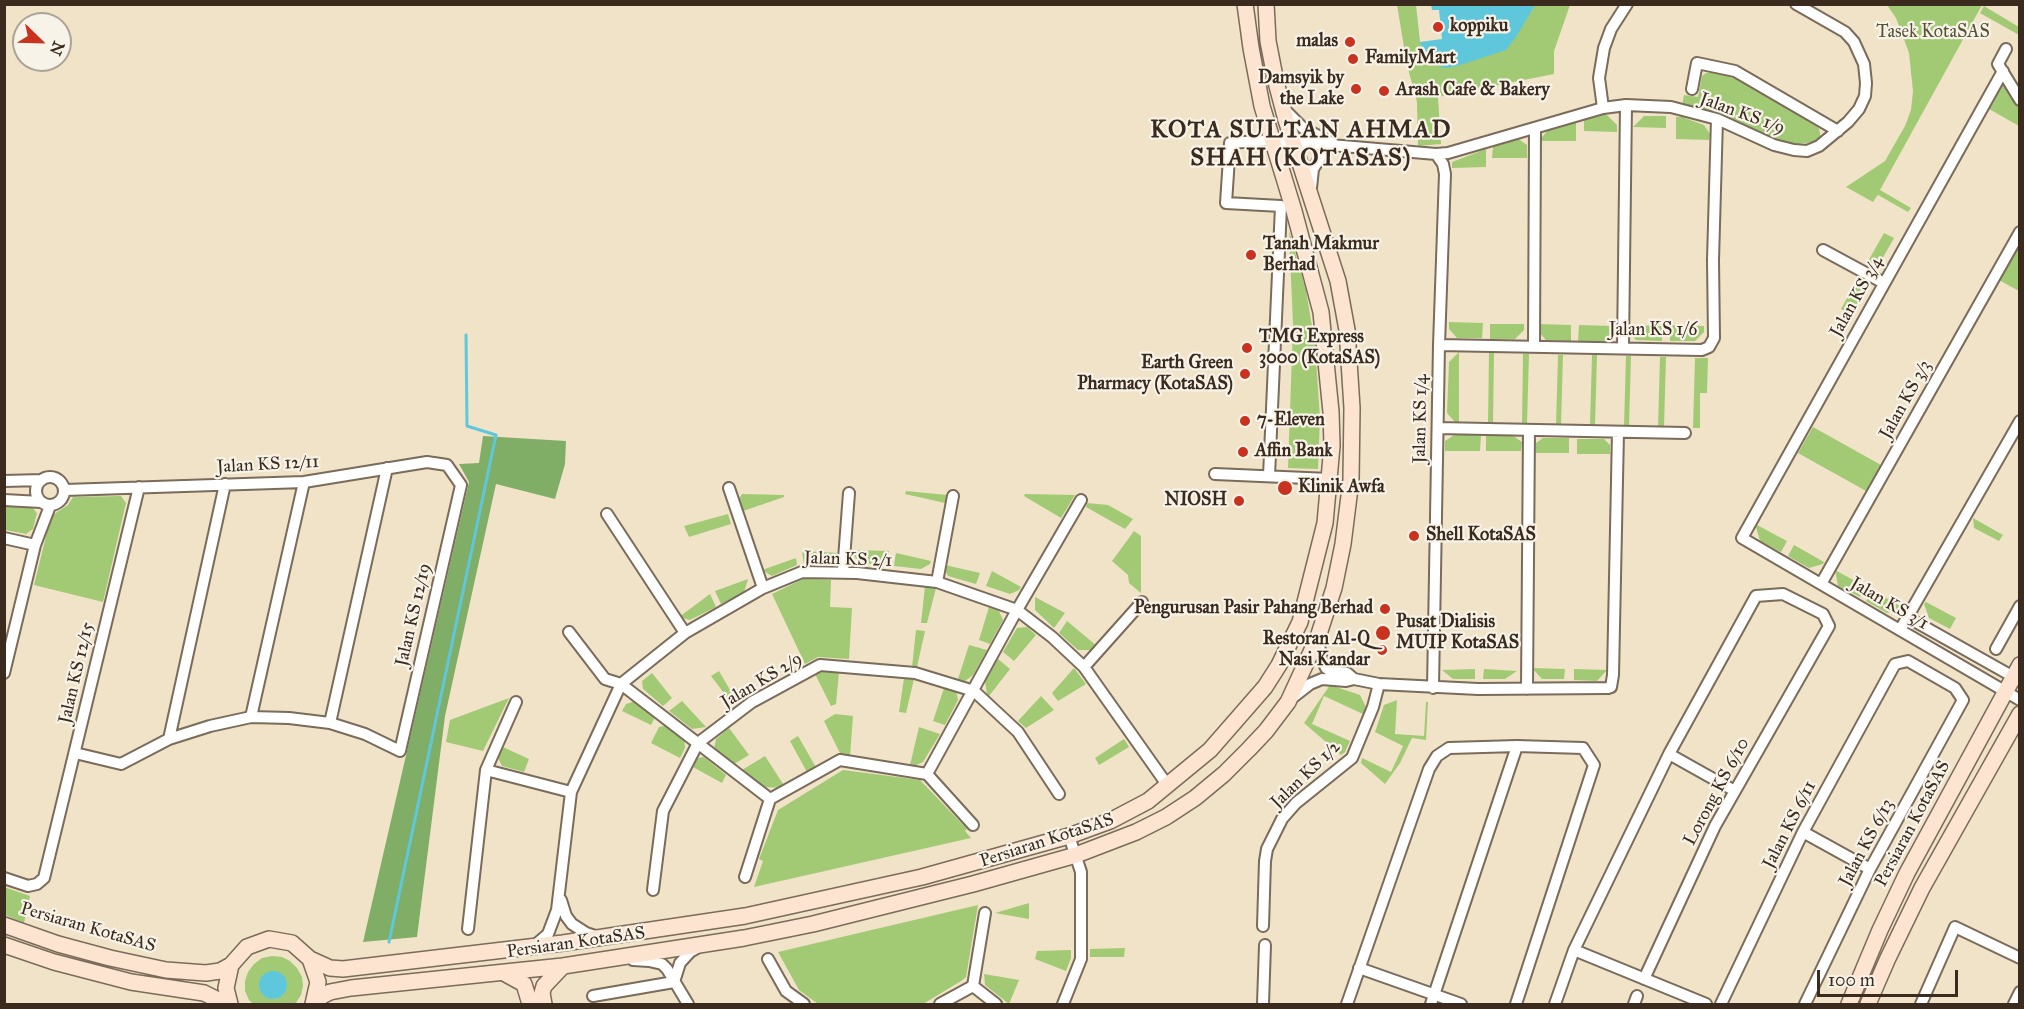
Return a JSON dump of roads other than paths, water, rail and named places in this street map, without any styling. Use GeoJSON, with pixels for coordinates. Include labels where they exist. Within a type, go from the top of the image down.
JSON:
{"type":"FeatureCollection","features":[{"type":"Feature","properties":{"kind":"main road","name":"Persiaran KotaSAS"},"geometry":{"type":"LineString","coordinates":[[4,925],[110,958],[166,970],[206,973],[231,965],[247,947],[269,939],[292,944],[310,959],[330,968],[343,969],[533,947],[766,912],[943,872],[1069,836],[1129,812],[1168,786],[1224,735],[1265,687],[1279,665],[1300,622],[1325,523],[1332,446],[1332,412],[1321,312],[1255,75],[1245,4]]}},
{"type":"Feature","properties":{"kind":"main road","name":"Persiaran KotaSAS"},"geometry":{"type":"LineString","coordinates":[[313,1005],[330,992],[351,988],[504,973],[614,959],[813,924],[973,884],[1076,855],[1136,832],[1196,798],[1249,749],[1266,731],[1287,702],[1318,637],[1334,588],[1346,529],[1351,480],[1352,408],[1348,340],[1338,281],[1282,106],[1268,41],[1266,4]]}},
{"type":"Feature","properties":{"kind":"main road","name":"Persiaran KotaSAS"},"geometry":{"type":"LineString","coordinates":[[1849,1005],[1907,873],[2017,674]]}},
{"type":"Feature","properties":{"kind":"main road"},"geometry":{"type":"LineString","coordinates":[[1868,1005],[1922,888],[2019,714]]}},
{"type":"Feature","properties":{"kind":"main road"},"geometry":{"type":"LineString","coordinates":[[4,945],[131,982],[204,993],[228,1005]]}},
{"type":"Feature","properties":{"kind":"main road","name":"Persiaran KotaSAS"},"geometry":{"type":"LineString","coordinates":[[310,959],[318,982],[313,1005]]}},
{"type":"Feature","properties":{"kind":"main road"},"geometry":{"type":"LineString","coordinates":[[228,1005],[226,988],[231,965]]}},
{"type":"Feature","properties":{"kind":"main road"},"geometry":{"type":"LineString","coordinates":[[544,1005],[542,993],[544,986],[563,966]]}},
{"type":"Feature","properties":{"kind":"main road"},"geometry":{"type":"LineString","coordinates":[[504,973],[524,984],[530,1005]]}},
{"type":"Feature","properties":{"kind":"street"},"geometry":{"type":"LineString","coordinates":[[1603,108],[1599,85],[1604,48],[1611,29],[1627,4]]}},
{"type":"Feature","properties":{"kind":"street","name":"Jalan KS 1/9"},"geometry":{"type":"LineString","coordinates":[[1269,476],[1281,206],[1226,203],[1230,143],[1294,141],[1436,154],[1448,153],[1603,108],[1626,105],[1671,107],[1717,119],[1774,145],[1808,151],[1819,146],[1838,131],[1859,109],[1866,83],[1864,64],[1854,42],[1845,32],[1796,4]]}},
{"type":"Feature","properties":{"kind":"street","name":"Jalan KS 3/4"},"geometry":{"type":"LineString","coordinates":[[1742,538],[2002,71],[1998,64],[2006,49]]}},
{"type":"Feature","properties":{"kind":"street"},"geometry":{"type":"LineString","coordinates":[[1692,89],[1697,63],[1735,71],[1838,131]]}},
{"type":"Feature","properties":{"kind":"street"},"geometry":{"type":"LineString","coordinates":[[2002,71],[2019,100]]}},
{"type":"Feature","properties":{"kind":"street"},"geometry":{"type":"LineString","coordinates":[[1623,348],[1626,105]]}},
{"type":"Feature","properties":{"kind":"street"},"geometry":{"type":"LineString","coordinates":[[1282,106],[1303,128],[1334,144],[1323,153],[1313,169],[1311,189],[1313,200]]}},
{"type":"Feature","properties":{"kind":"street","name":"Jalan KS 1/6"},"geometry":{"type":"LineString","coordinates":[[1439,345],[1702,350],[1709,347],[1714,338],[1713,260],[1717,119]]}},
{"type":"Feature","properties":{"kind":"street"},"geometry":{"type":"LineString","coordinates":[[1534,346],[1535,128]]}},
{"type":"Feature","properties":{"kind":"street","name":"Jalan KS 1/4"},"geometry":{"type":"LineString","coordinates":[[1433,688],[1437,428],[1445,174],[1443,164],[1436,154]]}},
{"type":"Feature","properties":{"kind":"street","name":"Jalan KS 3/3"},"geometry":{"type":"LineString","coordinates":[[1821,584],[2019,232]]}},
{"type":"Feature","properties":{"kind":"street"},"geometry":{"type":"LineString","coordinates":[[1823,250],[1884,283]]}},
{"type":"Feature","properties":{"kind":"street"},"geometry":{"type":"LineString","coordinates":[[1900,630],[2019,421]]}},
{"type":"Feature","properties":{"kind":"street"},"geometry":{"type":"LineString","coordinates":[[1437,428],[1685,433]]}},
{"type":"Feature","properties":{"kind":"street"},"geometry":{"type":"LineString","coordinates":[[1527,689],[1529,430]]}},
{"type":"Feature","properties":{"kind":"street"},"geometry":{"type":"LineString","coordinates":[[1318,637],[1319,650],[1326,668],[1347,674],[1354,679],[1379,684],[1433,688],[1608,688],[1613,682],[1618,432]]}},
{"type":"Feature","properties":{"kind":"street","name":"Jalan KS 12/11"},"geometry":{"type":"LineString","coordinates":[[4,481],[42,480],[51,477],[56,478],[63,485],[64,490],[304,482],[427,462],[447,465],[461,485]]}},
{"type":"Feature","properties":{"kind":"street"},"geometry":{"type":"LineString","coordinates":[[75,753],[121,764],[169,738],[251,717],[290,718],[330,723],[387,468]]}},
{"type":"Feature","properties":{"kind":"street"},"geometry":{"type":"LineString","coordinates":[[1215,474],[1329,479]]}},
{"type":"Feature","properties":{"kind":"street"},"geometry":{"type":"LineString","coordinates":[[42,480],[36,488],[38,498],[45,504]]}},
{"type":"Feature","properties":{"kind":"street"},"geometry":{"type":"LineString","coordinates":[[251,717],[304,482]]}},
{"type":"Feature","properties":{"kind":"street"},"geometry":{"type":"LineString","coordinates":[[169,738],[225,484]]}},
{"type":"Feature","properties":{"kind":"street","name":"Jalan KS 12/19"},"geometry":{"type":"LineString","coordinates":[[330,723],[365,734],[400,751],[461,485]]}},
{"type":"Feature","properties":{"kind":"street","name":"Jalan KS 12/15"},"geometry":{"type":"LineString","coordinates":[[4,878],[28,886],[37,884],[44,878],[139,487]]}},
{"type":"Feature","properties":{"kind":"street"},"geometry":{"type":"LineString","coordinates":[[729,488],[763,588]]}},
{"type":"Feature","properties":{"kind":"street"},"geometry":{"type":"LineString","coordinates":[[4,500],[55,505],[62,499],[64,490]]}},
{"type":"Feature","properties":{"kind":"street"},"geometry":{"type":"LineString","coordinates":[[843,573],[849,493]]}},
{"type":"Feature","properties":{"kind":"street"},"geometry":{"type":"LineString","coordinates":[[937,582],[953,496]]}},
{"type":"Feature","properties":{"kind":"street"},"geometry":{"type":"LineString","coordinates":[[927,774],[1017,610],[1081,500]]}},
{"type":"Feature","properties":{"kind":"street"},"geometry":{"type":"LineString","coordinates":[[4,673],[45,504]]}},
{"type":"Feature","properties":{"kind":"street"},"geometry":{"type":"LineString","coordinates":[[607,514],[685,633]]}},
{"type":"Feature","properties":{"kind":"street"},"geometry":{"type":"LineString","coordinates":[[4,538],[35,545]]}},
{"type":"Feature","properties":{"kind":"street","name":"Jalan KS 3/1"},"geometry":{"type":"LineString","coordinates":[[1742,538],[2019,700]]}},
{"type":"Feature","properties":{"kind":"street","name":"Jalan KS 2/1"},"geometry":{"type":"LineString","coordinates":[[533,947],[548,934],[557,910],[571,792],[621,684],[685,633],[763,588],[802,572],[843,573],[937,582],[1017,610],[1052,637],[1084,667],[1168,786]]}},
{"type":"Feature","properties":{"kind":"street","name":"Lorong KS 6/10"},"geometry":{"type":"LineString","coordinates":[[1644,979],[1715,826],[1829,626],[1823,614],[1783,594],[1756,596],[1669,754]]}},
{"type":"Feature","properties":{"kind":"street"},"geometry":{"type":"LineString","coordinates":[[1084,667],[1142,602]]}},
{"type":"Feature","properties":{"kind":"street"},"geometry":{"type":"LineString","coordinates":[[1996,649],[2019,606]]}},
{"type":"Feature","properties":{"kind":"street","name":"Jalan KS 3/1"},"geometry":{"type":"LineString","coordinates":[[1907,616],[2017,674]]}},
{"type":"Feature","properties":{"kind":"street"},"geometry":{"type":"LineString","coordinates":[[569,632],[605,679],[621,684],[770,799]]}},
{"type":"Feature","properties":{"kind":"street","name":"Jalan KS 6/13"},"geometry":{"type":"LineString","coordinates":[[1805,1005],[1870,869],[1963,700],[1955,688],[1908,661],[1895,664]]}},
{"type":"Feature","properties":{"kind":"street","name":"Jalan KS 6/11"},"geometry":{"type":"LineString","coordinates":[[1720,1004],[1803,832],[1895,664]]}},
{"type":"Feature","properties":{"kind":"street","name":"Jalan KS 2/9"},"geometry":{"type":"LineString","coordinates":[[653,890],[663,811],[698,743],[752,702],[820,665],[915,673],[974,691],[1018,732],[1059,794]]}},
{"type":"Feature","properties":{"kind":"street"},"geometry":{"type":"LineString","coordinates":[[1287,702],[1317,680],[1354,679]]}},
{"type":"Feature","properties":{"kind":"street","name":"Jalan KS 1/2"},"geometry":{"type":"LineString","coordinates":[[1263,927],[1267,849],[1282,819],[1296,803],[1352,758],[1373,707],[1379,684]]}},
{"type":"Feature","properties":{"kind":"street"},"geometry":{"type":"LineString","coordinates":[[468,929],[486,770],[516,702]]}},
{"type":"Feature","properties":{"kind":"street"},"geometry":{"type":"LineString","coordinates":[[1432,1000],[1517,746]]}},
{"type":"Feature","properties":{"kind":"street"},"geometry":{"type":"LineString","coordinates":[[1347,1005],[1429,769],[1437,756],[1449,748],[1517,746],[1583,748],[1594,765],[1516,1005]]}},
{"type":"Feature","properties":{"kind":"street"},"geometry":{"type":"LineString","coordinates":[[1555,1005],[1574,950],[1669,754],[1735,790]]}},
{"type":"Feature","properties":{"kind":"street"},"geometry":{"type":"LineString","coordinates":[[745,877],[770,799],[840,760],[927,774],[973,825]]}},
{"type":"Feature","properties":{"kind":"street"},"geometry":{"type":"LineString","coordinates":[[486,770],[571,792]]}},
{"type":"Feature","properties":{"kind":"street"},"geometry":{"type":"LineString","coordinates":[[1803,832],[1870,869]]}},
{"type":"Feature","properties":{"kind":"street"},"geometry":{"type":"LineString","coordinates":[[1063,1005],[1082,959],[1081,872],[1069,836]]}},
{"type":"Feature","properties":{"kind":"street"},"geometry":{"type":"LineString","coordinates":[[560,894],[564,910],[572,924],[600,938]]}},
{"type":"Feature","properties":{"kind":"street"},"geometry":{"type":"LineString","coordinates":[[973,986],[985,913]]}},
{"type":"Feature","properties":{"kind":"street"},"geometry":{"type":"LineString","coordinates":[[1921,1005],[1955,927],[2019,958]]}},
{"type":"Feature","properties":{"kind":"street"},"geometry":{"type":"LineString","coordinates":[[674,982],[677,967],[683,958],[703,944]]}},
{"type":"Feature","properties":{"kind":"street"},"geometry":{"type":"LineString","coordinates":[[1263,1005],[1265,945]]}},
{"type":"Feature","properties":{"kind":"street"},"geometry":{"type":"LineString","coordinates":[[1574,950],[1706,1005]]}},
{"type":"Feature","properties":{"kind":"street"},"geometry":{"type":"LineString","coordinates":[[614,959],[662,964],[688,1005]]}},
{"type":"Feature","properties":{"kind":"street"},"geometry":{"type":"LineString","coordinates":[[768,959],[786,991],[804,1005]]}},
{"type":"Feature","properties":{"kind":"street"},"geometry":{"type":"LineString","coordinates":[[1359,968],[1432,1000],[1461,1005]]}},
{"type":"Feature","properties":{"kind":"street"},"geometry":{"type":"LineString","coordinates":[[593,996],[674,982]]}},
{"type":"Feature","properties":{"kind":"street"},"geometry":{"type":"LineString","coordinates":[[940,1005],[973,986]]}},
{"type":"Feature","properties":{"kind":"street"},"geometry":{"type":"LineString","coordinates":[[973,986],[996,1005]]}},
{"type":"Feature","properties":{"kind":"street"},"geometry":{"type":"LineString","coordinates":[[2014,1005],[2019,992]]}},
{"type":"Feature","properties":{"kind":"water"},"geometry":{"type":"Polygon","coordinates":[[[1416,5],[1535,5],[1506,50],[1454,67],[1444,68],[1433,63],[1424,52],[1420,42],[1416,5]]]}},
{"type":"Feature","properties":{"kind":"water"},"geometry":{"type":"Polygon","coordinates":[[[273,971],[283,975],[287,985],[283,995],[273,999],[263,995],[259,985],[263,975],[273,971]]]}},
{"type":"Feature","properties":{"kind":"waterway"},"geometry":{"type":"LineString","coordinates":[[389,942],[496,435],[467,426],[466,335]]}},
{"type":"Feature","properties":{"kind":"place","name":"koppiku"},"geometry":{"type":"Point","coordinates":[1438,27]}},
{"type":"Feature","properties":{"kind":"place","name":"malas"},"geometry":{"type":"Point","coordinates":[1350,42]}},
{"type":"Feature","properties":{"kind":"place","name":"FamilyMart"},"geometry":{"type":"Point","coordinates":[1353,59]}},
{"type":"Feature","properties":{"kind":"place","name":"Damsyik by the Lake"},"geometry":{"type":"Point","coordinates":[1356,89]}},
{"type":"Feature","properties":{"kind":"place","name":"Arash Cafe & Bakery"},"geometry":{"type":"Point","coordinates":[1384,91]}},
{"type":"Feature","properties":{"kind":"place","name":"Tanah Makmur Berhad"},"geometry":{"type":"Point","coordinates":[1251,255]}},
{"type":"Feature","properties":{"kind":"place","name":"TMG Express 3000 (KotaSAS)"},"geometry":{"type":"Point","coordinates":[1247,348]}},
{"type":"Feature","properties":{"kind":"place","name":"Earth Green Pharmacy (KotaSAS)"},"geometry":{"type":"Point","coordinates":[1245,374]}},
{"type":"Feature","properties":{"kind":"place","name":"7-Eleven"},"geometry":{"type":"Point","coordinates":[1245,421]}},
{"type":"Feature","properties":{"kind":"place","name":"Affin Bank"},"geometry":{"type":"Point","coordinates":[1243,452]}},
{"type":"Feature","properties":{"kind":"place","name":"Klinik Awfa"},"geometry":{"type":"Point","coordinates":[1285,488]}},
{"type":"Feature","properties":{"kind":"place","name":"NIOSH"},"geometry":{"type":"Point","coordinates":[1239,501]}},
{"type":"Feature","properties":{"kind":"place","name":"Shell KotaSAS"},"geometry":{"type":"Point","coordinates":[1414,536]}},
{"type":"Feature","properties":{"kind":"place","name":"Pengurusan Pasir Pahang Berhad"},"geometry":{"type":"Point","coordinates":[1385,609]}},
{"type":"Feature","properties":{"kind":"place","name":"Pusat Dialisis MUIP KotaSAS"},"geometry":{"type":"Point","coordinates":[1383,633]}},
{"type":"Feature","properties":{"kind":"place","name":"Restoran Al-Q Nasi Kandar"},"geometry":{"type":"Point","coordinates":[1382,650]}},
{"type":"Feature","properties":{"kind":"district","name":"KOTA SULTAN AHMAD SHAH (KOTASAS)"},"geometry":{"type":"Point","coordinates":[1301,145]}},
{"type":"Feature","properties":{"kind":"park label","name":"Tasek KotaSAS"},"geometry":{"type":"Point","coordinates":[1933,33]}}]}
